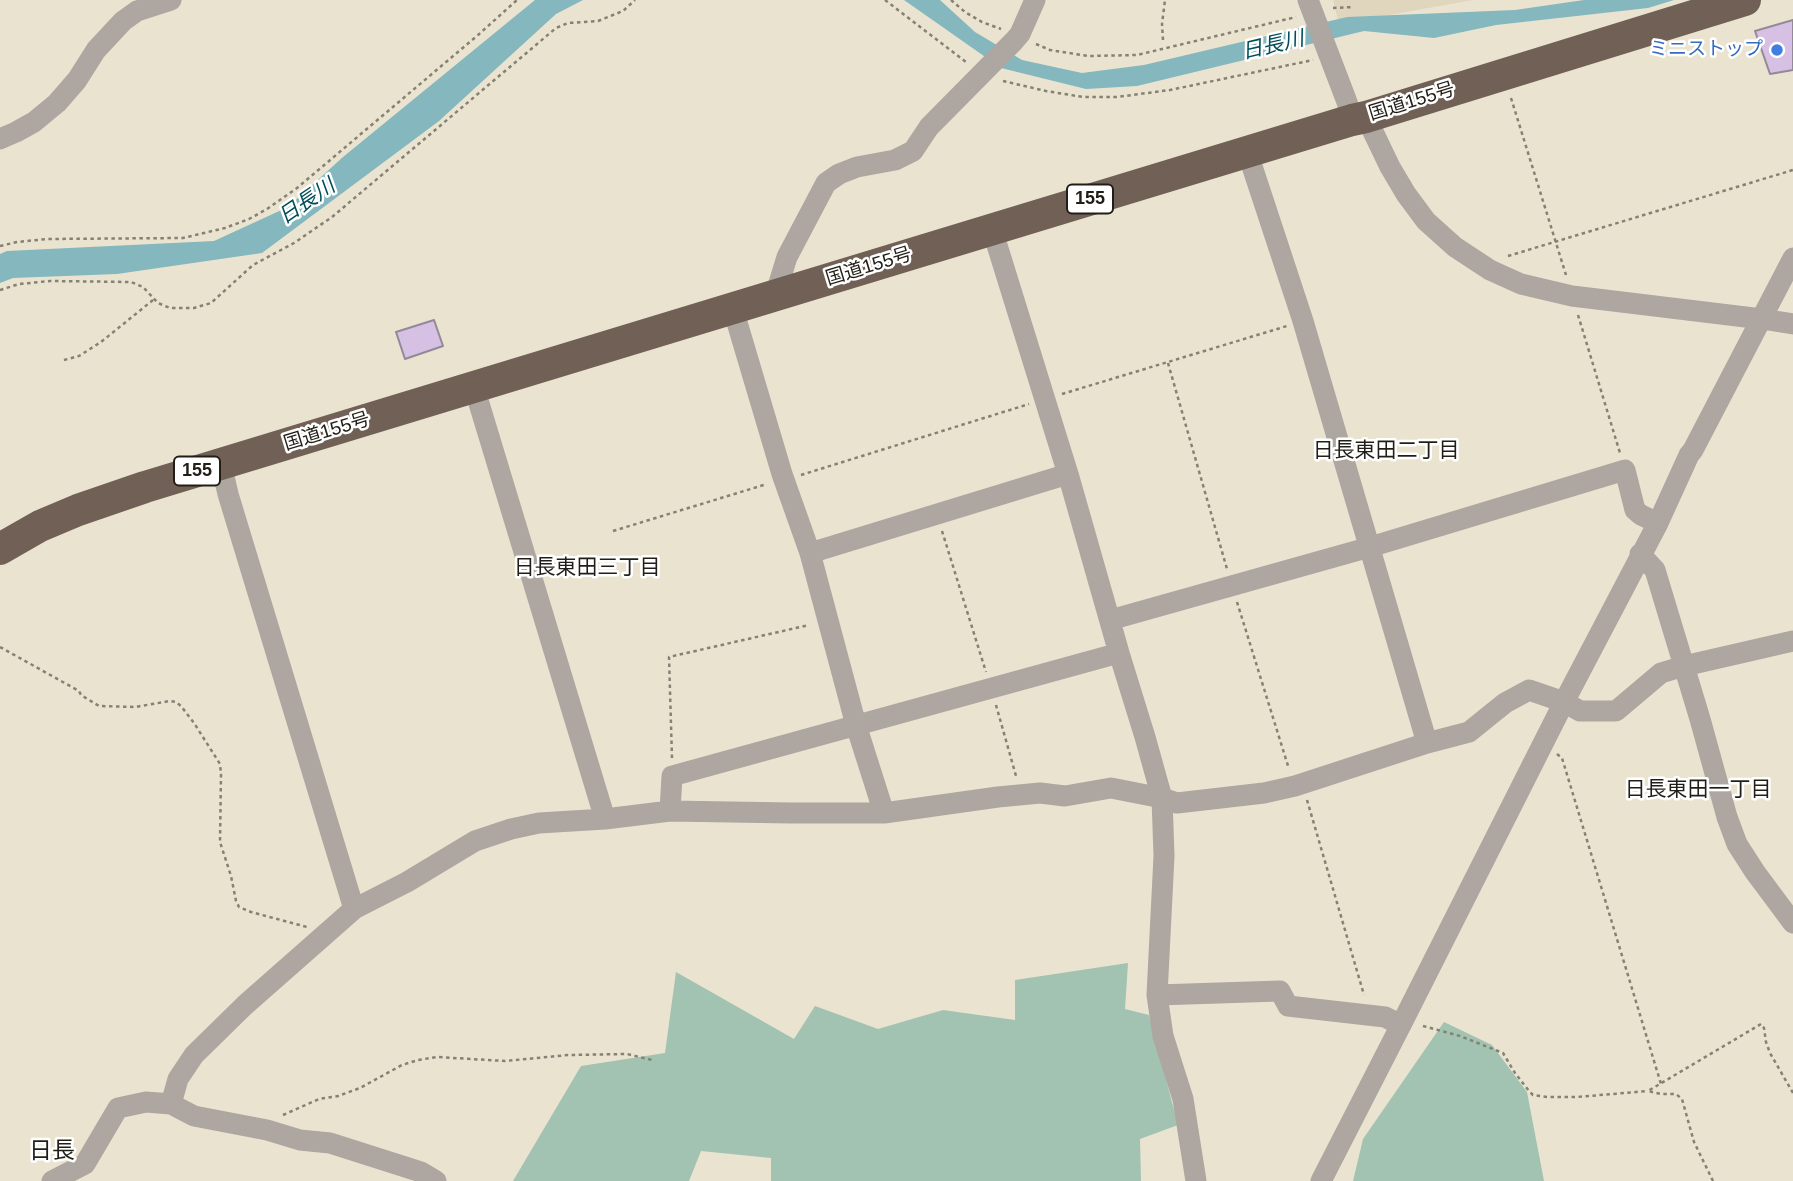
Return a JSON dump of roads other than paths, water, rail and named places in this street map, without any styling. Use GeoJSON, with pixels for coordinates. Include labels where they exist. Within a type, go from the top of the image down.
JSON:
{"type":"FeatureCollection","features":[{"type":"Feature","properties":{"kind":"highway","name":"国道155号"},"geometry":{"type":"LineString","coordinates":[[0,549],[40,526],[145,487],[1745,0]]}},
{"type":"Feature","properties":{"kind":"street"},"geometry":{"type":"LineString","coordinates":[[0,139],[34,122],[57,103],[77,80],[96,50],[123,21],[137,11],[171,0]]}},
{"type":"Feature","properties":{"kind":"street"},"geometry":{"type":"LineString","coordinates":[[775,296],[787,257],[826,183],[839,174],[858,167],[895,160],[913,151],[929,127],[1016,38],[1035,0]]}},
{"type":"Feature","properties":{"kind":"street"},"geometry":{"type":"LineString","coordinates":[[1313,11],[1347,102],[1406,194],[1426,221],[1455,247],[1490,270],[1521,284],[1572,296],[1793,324]]}},
{"type":"Feature","properties":{"kind":"street"},"geometry":{"type":"LineString","coordinates":[[1247,152],[1297,302],[1427,743]]}},
{"type":"Feature","properties":{"kind":"street"},"geometry":{"type":"LineString","coordinates":[[992,229],[1068,474],[1162,798],[1164,856],[1157,995],[1163,1036],[1183,1099],[1196,1181]]}},
{"type":"Feature","properties":{"kind":"street"},"geometry":{"type":"LineString","coordinates":[[1321,1181],[1658,523],[1689,455],[1793,258]]}},
{"type":"Feature","properties":{"kind":"street"},"geometry":{"type":"LineString","coordinates":[[733,309],[783,479],[810,553],[856,724],[884,813]]}},
{"type":"Feature","properties":{"kind":"street"},"geometry":{"type":"LineString","coordinates":[[474,387],[605,819]]}},
{"type":"Feature","properties":{"kind":"street"},"geometry":{"type":"LineString","coordinates":[[221,464],[354,909]]}},
{"type":"Feature","properties":{"kind":"street"},"geometry":{"type":"LineString","coordinates":[[1110,620],[1370,547],[1625,470],[1635,510],[1658,523]]}},
{"type":"Feature","properties":{"kind":"street"},"geometry":{"type":"LineString","coordinates":[[810,553],[1068,474]]}},
{"type":"Feature","properties":{"kind":"street"},"geometry":{"type":"LineString","coordinates":[[1640,554],[1655,570],[1723,806],[1737,844],[1793,923]]}},
{"type":"Feature","properties":{"kind":"street"},"geometry":{"type":"LineString","coordinates":[[171,1104],[178,1079],[194,1055],[245,1005],[354,909],[407,882],[475,841],[511,829],[539,822],[605,819],[670,811],[884,813],[1040,793],[1065,796],[1111,788],[1177,803],[1264,793],[1469,732],[1505,703],[1529,690],[1564,702],[1580,711],[1616,711],[1661,673],[1793,642]]}},
{"type":"Feature","properties":{"kind":"street"},"geometry":{"type":"LineString","coordinates":[[670,811],[673,776],[1119,653]]}},
{"type":"Feature","properties":{"kind":"street"},"geometry":{"type":"LineString","coordinates":[[1157,995],[1279,991],[1288,1006],[1403,1021]]}},
{"type":"Feature","properties":{"kind":"street"},"geometry":{"type":"LineString","coordinates":[[52,1181],[85,1164],[118,1108],[146,1102],[171,1104],[194,1116],[267,1130],[300,1140],[330,1143],[421,1172],[436,1181]]}},
{"type":"Feature","properties":{"kind":"water","name":"日長川"},"geometry":{"type":"Polygon","coordinates":[[[535,0],[583,0],[556,14],[439,121],[262,253],[117,274],[13,278],[0,283],[0,254],[7,251],[214,241],[288,207],[343,157],[535,0]]]}},
{"type":"Feature","properties":{"kind":"water","name":"日長川"},"geometry":{"type":"Polygon","coordinates":[[[904,0],[940,0],[975,32],[1022,60],[1082,73],[1144,65],[1347,17],[1515,10],[1584,0],[1674,0],[1648,8],[1496,25],[1434,38],[1364,31],[1137,86],[1086,89],[1001,68],[904,0]]]}},
{"type":"Feature","properties":{"kind":"place","name":"ミニストップ"},"geometry":{"type":"Point","coordinates":[1777,50]}},
{"type":"Feature","properties":{"kind":"district","name":"日長東田二丁目"},"geometry":{"type":"Point","coordinates":[1386,451]}},
{"type":"Feature","properties":{"kind":"district","name":"日長東田三丁目"},"geometry":{"type":"Point","coordinates":[587,568]}},
{"type":"Feature","properties":{"kind":"district","name":"日長東田一丁目"},"geometry":{"type":"Point","coordinates":[1698,790]}},
{"type":"Feature","properties":{"kind":"district","name":"日長"},"geometry":{"type":"Point","coordinates":[52,1152]}}]}
